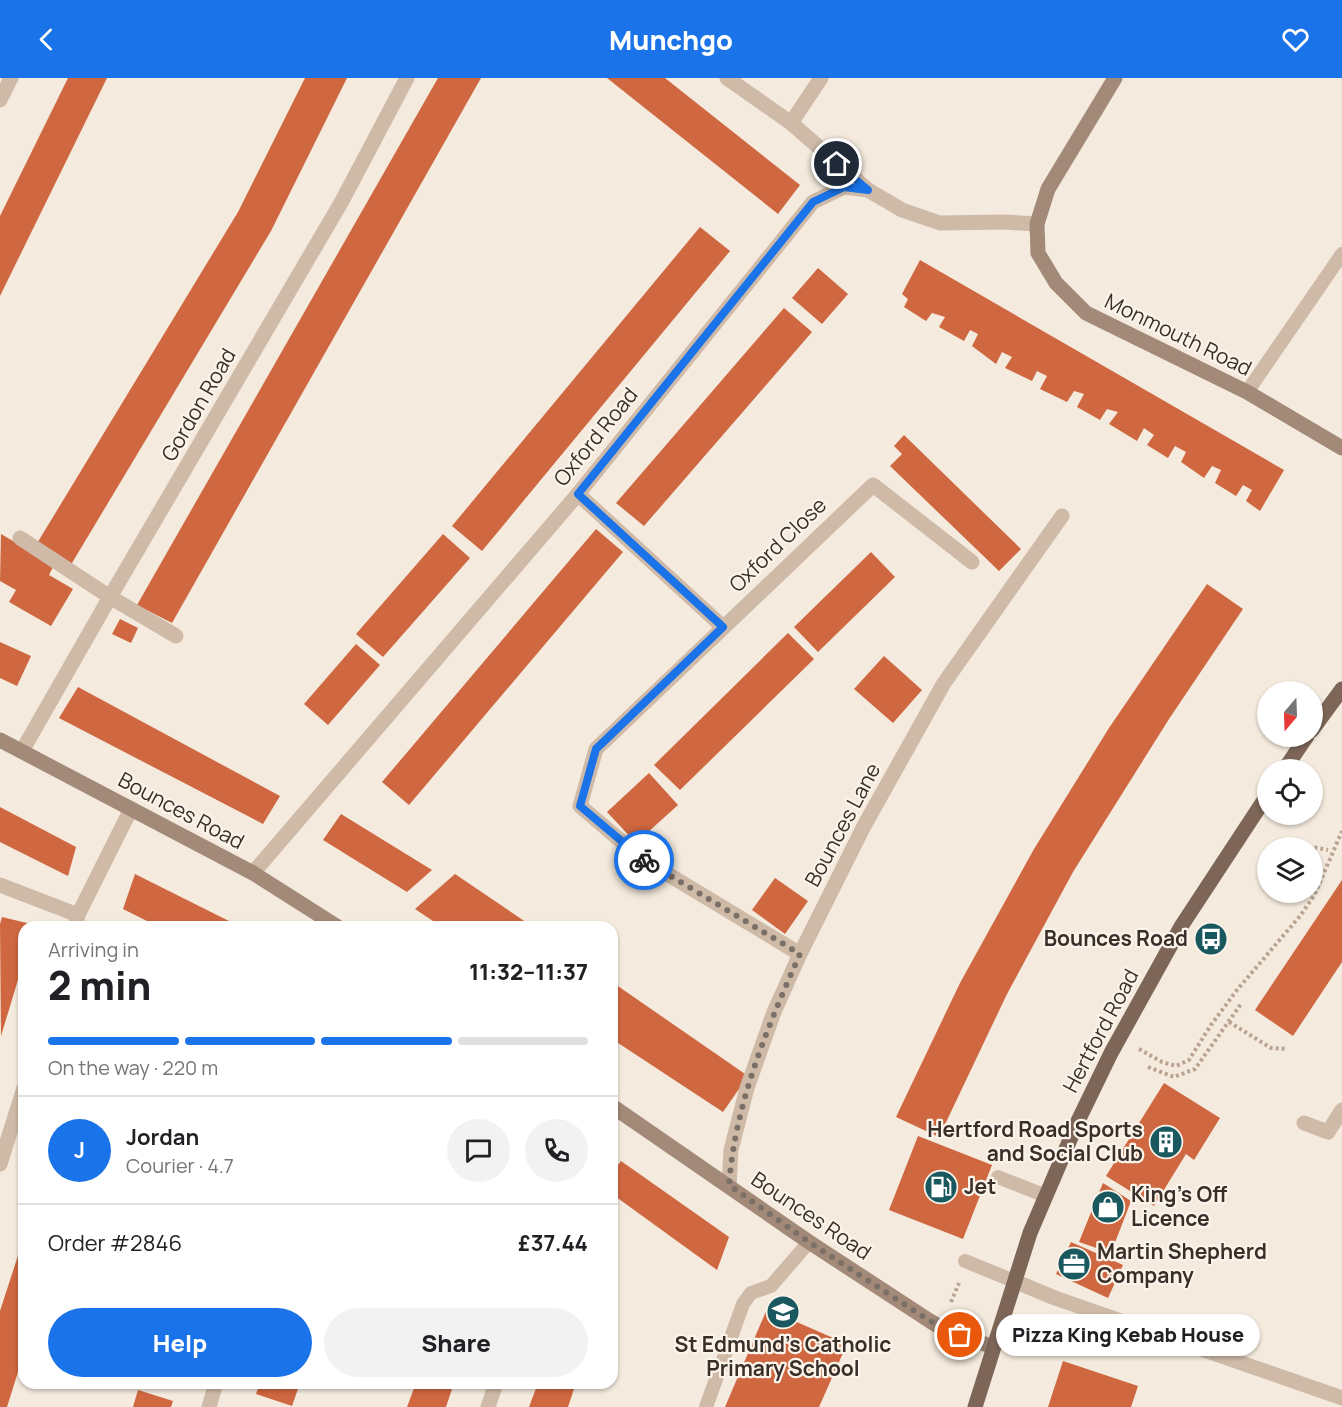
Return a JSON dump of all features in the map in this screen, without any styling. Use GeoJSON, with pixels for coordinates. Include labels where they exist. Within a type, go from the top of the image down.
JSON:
{"type":"FeatureCollection","features":[{"type":"Feature","properties":{"kind":"main road"},"geometry":{"type":"LineString","coordinates":[[1323,715],[1342,689]]}},
{"type":"Feature","properties":{"kind":"main road","name":"Hertford Road"},"geometry":{"type":"LineString","coordinates":[[975,1407],[1014,1281],[1046,1196],[1078,1121],[1111,1053],[1182,925],[1257,811]]}},
{"type":"Feature","properties":{"kind":"street"},"geometry":{"type":"LineString","coordinates":[[0,100],[11,78]]}},
{"type":"Feature","properties":{"kind":"street","name":"Gordon Road"},"geometry":{"type":"LineString","coordinates":[[22,751],[342,201],[407,78]]}},
{"type":"Feature","properties":{"kind":"street"},"geometry":{"type":"LineString","coordinates":[[727,78],[791,123],[868,190]]}},
{"type":"Feature","properties":{"kind":"street"},"geometry":{"type":"LineString","coordinates":[[791,123],[821,78]]}},
{"type":"Feature","properties":{"kind":"street"},"geometry":{"type":"LineString","coordinates":[[1037,224],[1048,189],[1114,78]]}},
{"type":"Feature","properties":{"kind":"street","name":"Oxford Road"},"geometry":{"type":"LineString","coordinates":[[253,873],[578,494],[813,202],[844,187],[868,190],[902,210],[940,223],[1037,224]]}},
{"type":"Feature","properties":{"kind":"street","name":"Monmouth Road"},"geometry":{"type":"LineString","coordinates":[[1037,224],[1038,253],[1056,283],[1086,312],[1247,392],[1342,448]]}},
{"type":"Feature","properties":{"kind":"street","name":"Oxford Close"},"geometry":{"type":"LineString","coordinates":[[800,954],[641,858],[580,806],[596,749],[873,485],[972,562]]}},
{"type":"Feature","properties":{"kind":"street"},"geometry":{"type":"LineString","coordinates":[[578,494],[723,627]]}},
{"type":"Feature","properties":{"kind":"street","name":"Bounces Lane"},"geometry":{"type":"LineString","coordinates":[[729,1185],[731,1150],[747,1088],[774,1012],[800,954],[864,826],[944,683],[1062,516]]}},
{"type":"Feature","properties":{"kind":"street"},"geometry":{"type":"LineString","coordinates":[[20,538],[110,597],[176,636]]}},
{"type":"Feature","properties":{"kind":"street","name":"Bounces Road"},"geometry":{"type":"LineString","coordinates":[[0,740],[253,873],[329,921]]}},
{"type":"Feature","properties":{"kind":"street"},"geometry":{"type":"LineString","coordinates":[[0,885],[76,921],[131,809]]}},
{"type":"Feature","properties":{"kind":"street"},"geometry":{"type":"LineString","coordinates":[[0,1164],[18,1107]]}},
{"type":"Feature","properties":{"kind":"street"},"geometry":{"type":"LineString","coordinates":[[1304,1124],[1328,1132],[1342,1110]]}},
{"type":"Feature","properties":{"kind":"street","name":"Bounces Road"},"geometry":{"type":"LineString","coordinates":[[618,1115],[729,1185],[809,1242],[930,1321],[943,1329],[993,1347]]}},
{"type":"Feature","properties":{"kind":"street"},"geometry":{"type":"LineString","coordinates":[[1014,1281],[1055,1298],[1342,1398]]}},
{"type":"Feature","properties":{"kind":"street"},"geometry":{"type":"LineString","coordinates":[[209,1407],[214,1389]]}},
{"type":"Feature","properties":{"kind":"street"},"geometry":{"type":"LineString","coordinates":[[488,1407],[494,1389]]}},
{"type":"Feature","properties":{"kind":"lane"},"geometry":{"type":"LineString","coordinates":[[1247,392],[1342,254]]}},
{"type":"Feature","properties":{"kind":"lane"},"geometry":{"type":"LineString","coordinates":[[998,1178],[1046,1196]]}},
{"type":"Feature","properties":{"kind":"lane"},"geometry":{"type":"LineString","coordinates":[[705,1407],[743,1304],[751,1293],[771,1286],[809,1242]]}},
{"type":"Feature","properties":{"kind":"lane"},"geometry":{"type":"LineString","coordinates":[[965,1261],[1014,1281]]}},
{"type":"Feature","properties":{"kind":"path","name":"Hertford Road"},"geometry":{"type":"LineString","coordinates":[[1139,1049],[1161,1062],[1176,1066],[1189,1060],[1237,990],[1300,916],[1314,896],[1342,831]]}},
{"type":"Feature","properties":{"kind":"path"},"geometry":{"type":"LineString","coordinates":[[1323,849],[1328,850]]}},
{"type":"Feature","properties":{"kind":"path"},"geometry":{"type":"LineString","coordinates":[[1148,1067],[1174,1077],[1195,1070],[1241,1004]]}},
{"type":"Feature","properties":{"kind":"path"},"geometry":{"type":"LineString","coordinates":[[1228,1022],[1271,1048],[1287,1049]]}},
{"type":"Feature","properties":{"kind":"path"},"geometry":{"type":"LineString","coordinates":[[951,1302],[962,1277]]}},
{"type":"Feature","properties":{"kind":"building"},"geometry":{"type":"Polygon","coordinates":[[[68,78],[107,78],[0,296],[0,216],[68,78]]]}},
{"type":"Feature","properties":{"kind":"building"},"geometry":{"type":"Polygon","coordinates":[[[305,78],[347,78],[271,231],[69,568],[36,545],[238,212],[305,78]]]}},
{"type":"Feature","properties":{"kind":"building"},"geometry":{"type":"Polygon","coordinates":[[[438,78],[481,78],[172,623],[137,605],[438,78]]]}},
{"type":"Feature","properties":{"kind":"building"},"geometry":{"type":"Polygon","coordinates":[[[607,78],[665,78],[800,185],[778,214],[607,78]]]}},
{"type":"Feature","properties":{"kind":"building"},"geometry":{"type":"Polygon","coordinates":[[[700,227],[730,251],[482,551],[452,526],[700,227]]]}},
{"type":"Feature","properties":{"kind":"building"},"geometry":{"type":"Polygon","coordinates":[[[920,260],[1284,470],[1260,511],[1246,501],[1252,490],[1243,485],[1236,496],[1215,483],[1221,470],[1212,466],[1204,478],[1181,462],[1186,452],[1175,446],[1168,458],[1147,445],[1154,435],[1144,428],[1137,441],[1109,424],[1118,412],[1107,409],[1100,420],[1077,407],[1084,394],[1074,391],[1067,402],[1040,389],[1047,376],[1037,371],[1032,381],[1005,368],[1012,357],[1002,352],[996,364],[972,346],[978,334],[970,330],[964,341],[939,327],[945,317],[932,313],[926,321],[904,307],[908,299],[902,294],[920,260]]]}},
{"type":"Feature","properties":{"kind":"building"},"geometry":{"type":"Polygon","coordinates":[[[818,268],[848,294],[822,324],[792,298],[818,268]]]}},
{"type":"Feature","properties":{"kind":"building"},"geometry":{"type":"Polygon","coordinates":[[[784,308],[812,332],[644,526],[616,503],[784,308]]]}},
{"type":"Feature","properties":{"kind":"building"},"geometry":{"type":"Polygon","coordinates":[[[904,435],[1021,549],[999,571],[890,466],[902,454],[894,446],[904,435]]]}},
{"type":"Feature","properties":{"kind":"building"},"geometry":{"type":"Polygon","coordinates":[[[596,529],[623,552],[409,805],[382,782],[596,529]]]}},
{"type":"Feature","properties":{"kind":"building"},"geometry":{"type":"Polygon","coordinates":[[[1,534],[54,565],[49,575],[73,589],[51,626],[9,602],[16,590],[0,581],[1,534]]]}},
{"type":"Feature","properties":{"kind":"building"},"geometry":{"type":"Polygon","coordinates":[[[443,534],[470,558],[383,657],[356,634],[443,534]]]}},
{"type":"Feature","properties":{"kind":"building"},"geometry":{"type":"Polygon","coordinates":[[[871,552],[895,577],[818,652],[794,627],[871,552]]]}},
{"type":"Feature","properties":{"kind":"building"},"geometry":{"type":"Polygon","coordinates":[[[1207,584],[1243,609],[1169,719],[1073,872],[1007,994],[939,1137],[896,1117],[960,983],[1034,849],[1109,728],[1207,584]]]}},
{"type":"Feature","properties":{"kind":"building"},"geometry":{"type":"Polygon","coordinates":[[[120,619],[138,628],[131,643],[112,634],[120,619]]]}},
{"type":"Feature","properties":{"kind":"building"},"geometry":{"type":"Polygon","coordinates":[[[788,633],[814,659],[680,790],[654,765],[788,633]]]}},
{"type":"Feature","properties":{"kind":"building"},"geometry":{"type":"Polygon","coordinates":[[[0,642],[31,656],[17,686],[0,678],[0,642]]]}},
{"type":"Feature","properties":{"kind":"building"},"geometry":{"type":"Polygon","coordinates":[[[356,644],[380,665],[328,725],[304,704],[356,644]]]}},
{"type":"Feature","properties":{"kind":"building"},"geometry":{"type":"Polygon","coordinates":[[[884,656],[922,690],[893,723],[854,689],[884,656]]]}},
{"type":"Feature","properties":{"kind":"building"},"geometry":{"type":"Polygon","coordinates":[[[78,687],[280,796],[263,824],[59,718],[78,687]]]}},
{"type":"Feature","properties":{"kind":"building"},"geometry":{"type":"Polygon","coordinates":[[[649,773],[678,805],[636,843],[607,812],[649,773]]]}},
{"type":"Feature","properties":{"kind":"building"},"geometry":{"type":"Polygon","coordinates":[[[0,807],[76,847],[68,876],[0,842],[0,807]]]}},
{"type":"Feature","properties":{"kind":"building"},"geometry":{"type":"Polygon","coordinates":[[[341,814],[432,870],[407,892],[323,840],[341,814]]]}},
{"type":"Feature","properties":{"kind":"building"},"geometry":{"type":"Polygon","coordinates":[[[135,874],[229,921],[147,921],[123,909],[135,874]]]}},
{"type":"Feature","properties":{"kind":"building"},"geometry":{"type":"Polygon","coordinates":[[[455,874],[524,921],[433,921],[415,909],[455,874]]]}},
{"type":"Feature","properties":{"kind":"building"},"geometry":{"type":"Polygon","coordinates":[[[775,878],[808,901],[785,934],[752,910],[775,878]]]}},
{"type":"Feature","properties":{"kind":"building"},"geometry":{"type":"Polygon","coordinates":[[[1342,880],[1342,962],[1293,1036],[1255,1010],[1342,880]]]}},
{"type":"Feature","properties":{"kind":"building"},"geometry":{"type":"Polygon","coordinates":[[[2,917],[18,921],[18,980],[1,1036],[0,924],[2,917]]]}},
{"type":"Feature","properties":{"kind":"building"},"geometry":{"type":"Polygon","coordinates":[[[618,986],[748,1076],[723,1112],[618,1043],[618,986]]]}},
{"type":"Feature","properties":{"kind":"building","name":"Hertford Road Sports and Social Club"},"geometry":{"type":"Polygon","coordinates":[[[1164,1083],[1220,1118],[1194,1160],[1186,1154],[1154,1206],[1106,1176],[1164,1083]]]}},
{"type":"Feature","properties":{"kind":"building"},"geometry":{"type":"Polygon","coordinates":[[[918,1136],[992,1165],[963,1239],[889,1210],[918,1136]]]}},
{"type":"Feature","properties":{"kind":"building"},"geometry":{"type":"Polygon","coordinates":[[[621,1161],[729,1237],[717,1270],[618,1198],[618,1165],[621,1161]]]}},
{"type":"Feature","properties":{"kind":"building"},"geometry":{"type":"Polygon","coordinates":[[[1103,1183],[1131,1201],[1111,1253],[1079,1242],[1103,1183]]]}},
{"type":"Feature","properties":{"kind":"building"},"geometry":{"type":"Polygon","coordinates":[[[1071,1242],[1123,1265],[1108,1298],[1056,1274],[1071,1242]]]}},
{"type":"Feature","properties":{"kind":"building"},"geometry":{"type":"Polygon","coordinates":[[[18,1256],[18,1372],[7,1407],[0,1407],[0,1311],[18,1256]]]}},
{"type":"Feature","properties":{"kind":"building"},"geometry":{"type":"Polygon","coordinates":[[[767,1309],[847,1344],[819,1407],[725,1407],[767,1309]]]}},
{"type":"Feature","properties":{"kind":"building"},"geometry":{"type":"Polygon","coordinates":[[[1063,1361],[1138,1386],[1131,1407],[1048,1407],[1063,1361]]]}},
{"type":"Feature","properties":{"kind":"building"},"geometry":{"type":"Polygon","coordinates":[[[258,1389],[298,1389],[292,1406],[256,1394],[258,1389]]]}},
{"type":"Feature","properties":{"kind":"building"},"geometry":{"type":"Polygon","coordinates":[[[414,1389],[452,1389],[446,1407],[407,1407],[414,1389]]]}},
{"type":"Feature","properties":{"kind":"building"},"geometry":{"type":"Polygon","coordinates":[[[536,1389],[574,1389],[568,1407],[529,1407],[536,1389]]]}},
{"type":"Feature","properties":{"kind":"building"},"geometry":{"type":"Polygon","coordinates":[[[138,1390],[173,1401],[171,1407],[133,1407],[138,1390]]]}},
{"type":"Feature","properties":{"kind":"way so far"},"geometry":{"type":"LineString","coordinates":[[644,860],[800,954],[774,1012],[747,1088],[731,1150],[729,1185],[809,1242],[930,1321],[960,1335]]}},
{"type":"Feature","properties":{"kind":"place","name":"Bounces Road"},"geometry":{"type":"Point","coordinates":[1211,939]}},
{"type":"Feature","properties":{"kind":"place","name":"Hertford Road Sports and Social Club"},"geometry":{"type":"Point","coordinates":[1166,1142]}},
{"type":"Feature","properties":{"kind":"place","name":"Jet"},"geometry":{"type":"Point","coordinates":[941,1187]}},
{"type":"Feature","properties":{"kind":"place","name":"King's Off Licence"},"geometry":{"type":"Point","coordinates":[1108,1207]}},
{"type":"Feature","properties":{"kind":"place","name":"Martin Shepherd Company"},"geometry":{"type":"Point","coordinates":[1074,1264]}},
{"type":"Feature","properties":{"kind":"place","name":"St Edmund's Catholic Primary School"},"geometry":{"type":"Point","coordinates":[783,1312]}},
{"type":"Feature","properties":{"kind":"place","name":"Pizza King Kebab House"},"geometry":{"type":"Point","coordinates":[960,1335]}},
{"type":"Feature","properties":{"kind":"route"},"geometry":{"type":"LineString","coordinates":[[644,860],[580,806],[596,749],[723,627],[578,494],[813,202],[844,187],[868,190],[837,164]]}}]}
